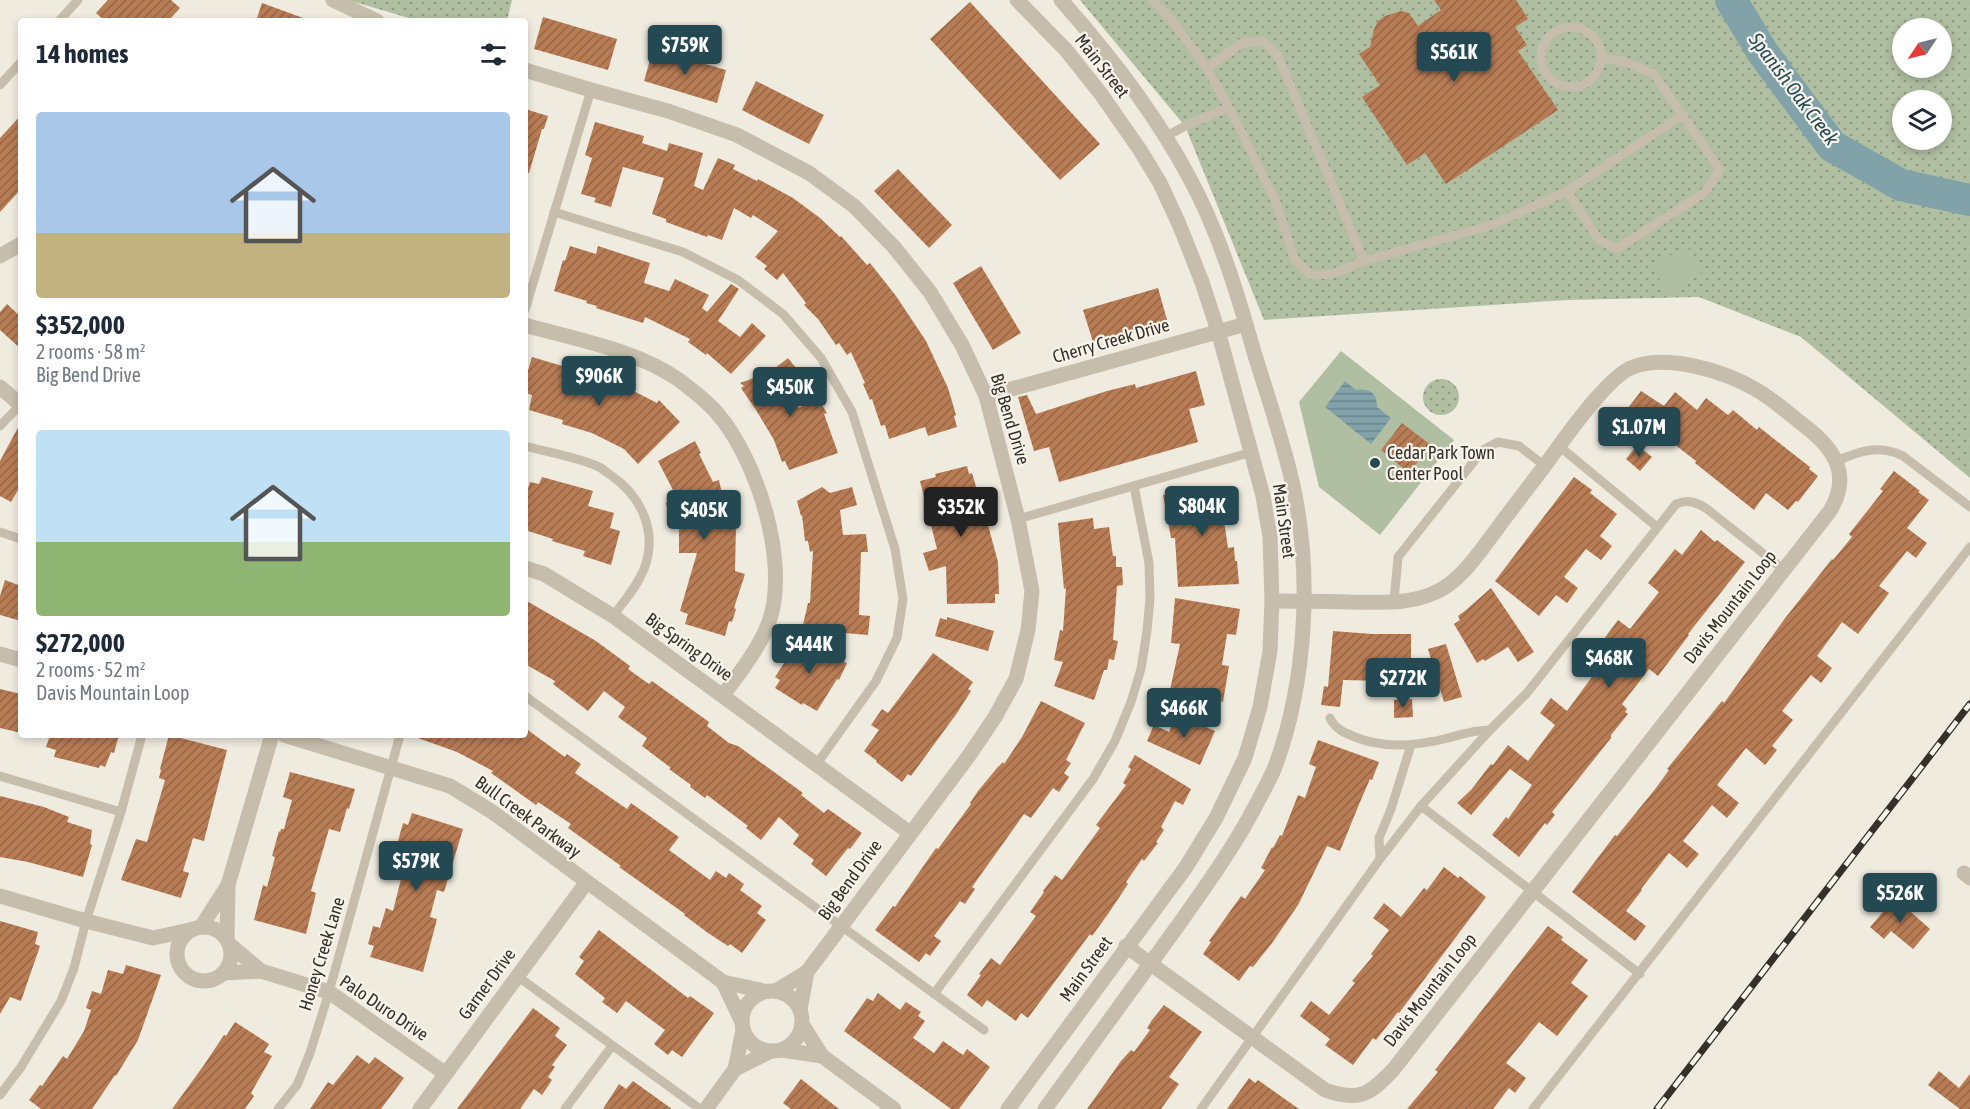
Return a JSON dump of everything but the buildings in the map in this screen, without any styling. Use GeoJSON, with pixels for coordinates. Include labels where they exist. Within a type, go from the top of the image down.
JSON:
{"type":"FeatureCollection","features":[{"type":"Feature","properties":{"kind":"street"},"geometry":{"type":"LineString","coordinates":[[333,0],[360,18]]}},
{"type":"Feature","properties":{"kind":"street","name":"Main Street"},"geometry":{"type":"LineString","coordinates":[[1008,1109],[1186,867],[1216,818],[1245,758],[1260,707],[1270,651],[1272,601],[1270,537],[1263,496],[1218,331],[1179,224],[1160,183],[1101,94],[1066,50],[1017,0]]}},
{"type":"Feature","properties":{"kind":"street","name":"Main Street"},"geometry":{"type":"LineString","coordinates":[[1045,1109],[1242,832],[1274,769],[1290,714],[1301,655],[1304,601],[1301,534],[1294,490],[1234,282],[1210,221],[1189,177],[1165,137],[1126,80],[1088,30],[1061,0]]}},
{"type":"Feature","properties":{"kind":"street","name":"Big Bend Drive"},"geometry":{"type":"LineString","coordinates":[[528,71],[668,111],[737,135],[809,173],[854,206],[894,247],[930,292],[962,345],[986,396],[1018,519],[1032,591],[1028,630],[1016,680],[968,757],[807,972],[770,991]]}},
{"type":"Feature","properties":{"kind":"street"},"geometry":{"type":"LineString","coordinates":[[1140,150],[1165,137]]}},
{"type":"Feature","properties":{"kind":"street"},"geometry":{"type":"LineString","coordinates":[[0,256],[18,246]]}},
{"type":"Feature","properties":{"kind":"street","name":"Cherry Creek Drive"},"geometry":{"type":"LineString","coordinates":[[986,396],[1246,324]]}},
{"type":"Feature","properties":{"kind":"street"},"geometry":{"type":"LineString","coordinates":[[528,326],[621,352],[650,364],[678,380],[716,412],[747,461],[758,490],[773,548],[776,591],[769,623],[723,695]]}},
{"type":"Feature","properties":{"kind":"street"},"geometry":{"type":"LineString","coordinates":[[1272,601],[1394,602],[1415,600],[1436,592],[1453,580],[1471,562],[1559,446],[1613,380],[1632,367],[1653,362],[1682,364],[1735,379],[1756,389],[1809,429],[1825,444],[1837,461]]}},
{"type":"Feature","properties":{"kind":"street"},"geometry":{"type":"LineString","coordinates":[[0,387],[18,402]]}},
{"type":"Feature","properties":{"kind":"street","name":"Davis Mountain Loop"},"geometry":{"type":"LineString","coordinates":[[1126,946],[1325,1090],[1343,1096],[1358,1096],[1368,1092],[1393,1070],[1837,499],[1841,487],[1841,476],[1837,461]]}},
{"type":"Feature","properties":{"kind":"street","name":"Big Spring Drive"},"geometry":{"type":"LineString","coordinates":[[528,569],[544,574],[613,616],[910,833]]}},
{"type":"Feature","properties":{"kind":"street"},"geometry":{"type":"LineString","coordinates":[[0,654],[18,659]]}},
{"type":"Feature","properties":{"kind":"street"},"geometry":{"type":"LineString","coordinates":[[153,938],[192,979],[201,981],[217,979],[224,973],[231,960],[228,942],[228,885],[271,738]]}},
{"type":"Feature","properties":{"kind":"street","name":"Bull Creek Parkway"},"geometry":{"type":"LineString","coordinates":[[294,738],[450,786],[491,811],[723,982],[770,991]]}},
{"type":"Feature","properties":{"kind":"street","name":"Garner Drive"},"geometry":{"type":"LineString","coordinates":[[420,1109],[586,883]]}},
{"type":"Feature","properties":{"kind":"street"},"geometry":{"type":"LineString","coordinates":[[180,968],[177,950],[180,941],[186,934],[198,928],[228,885]]}},
{"type":"Feature","properties":{"kind":"street"},"geometry":{"type":"LineString","coordinates":[[0,896],[153,938],[198,928],[216,930],[228,942]]}},
{"type":"Feature","properties":{"kind":"street","name":"Palo Duro Drive"},"geometry":{"type":"LineString","coordinates":[[228,942],[261,971]]}},
{"type":"Feature","properties":{"kind":"street","name":"Palo Duro Drive"},"geometry":{"type":"LineString","coordinates":[[224,973],[261,971],[329,992],[446,1074]]}},
{"type":"Feature","properties":{"kind":"street","name":"Big Bend Drive"},"geometry":{"type":"LineString","coordinates":[[801,1017],[807,972]]}},
{"type":"Feature","properties":{"kind":"street","name":"Bull Creek Parkway"},"geometry":{"type":"LineString","coordinates":[[723,982],[742,1026]]}},
{"type":"Feature","properties":{"kind":"street"},"geometry":{"type":"LineString","coordinates":[[706,1109],[735,1069],[743,1012],[747,1003],[754,996],[770,991],[791,997],[822,1056],[894,1109]]}},
{"type":"Feature","properties":{"kind":"street"},"geometry":{"type":"LineString","coordinates":[[735,1069],[796,1040],[801,1017]]}},
{"type":"Feature","properties":{"kind":"street"},"geometry":{"type":"LineString","coordinates":[[742,1026],[750,1042],[756,1047],[822,1056]]}},
{"type":"Feature","properties":{"kind":"lane"},"geometry":{"type":"LineString","coordinates":[[62,18],[78,0]]}},
{"type":"Feature","properties":{"kind":"lane"},"geometry":{"type":"LineString","coordinates":[[1153,0],[1172,21],[1207,68],[1276,202],[1295,260],[1311,275],[1332,274],[1364,261],[1492,225],[1567,191],[1683,115]]}},
{"type":"Feature","properties":{"kind":"lane"},"geometry":{"type":"LineString","coordinates":[[1574,27],[1590,33],[1596,40],[1602,57],[1600,67],[1588,82],[1580,87],[1570,87],[1560,86],[1552,81],[1542,64],[1541,54],[1543,45],[1556,31],[1574,27]]}},
{"type":"Feature","properties":{"kind":"lane"},"geometry":{"type":"LineString","coordinates":[[1207,68],[1242,43],[1263,41],[1278,56],[1364,261]]}},
{"type":"Feature","properties":{"kind":"lane"},"geometry":{"type":"LineString","coordinates":[[1567,191],[1599,240],[1617,249],[1705,192],[1720,170],[1654,74],[1628,63],[1602,57]]}},
{"type":"Feature","properties":{"kind":"lane"},"geometry":{"type":"LineString","coordinates":[[0,85],[18,65]]}},
{"type":"Feature","properties":{"kind":"lane"},"geometry":{"type":"LineString","coordinates":[[528,300],[591,90]]}},
{"type":"Feature","properties":{"kind":"lane"},"geometry":{"type":"LineString","coordinates":[[1165,137],[1227,108]]}},
{"type":"Feature","properties":{"kind":"lane"},"geometry":{"type":"LineString","coordinates":[[555,212],[683,252],[738,280],[783,314],[821,358],[852,412],[895,549],[903,598],[897,638],[876,681],[816,765]]}},
{"type":"Feature","properties":{"kind":"lane"},"geometry":{"type":"LineString","coordinates":[[0,426],[18,407]]}},
{"type":"Feature","properties":{"kind":"lane"},"geometry":{"type":"LineString","coordinates":[[1394,602],[1398,557],[1483,450],[1498,442],[1519,446],[1545,466]]}},
{"type":"Feature","properties":{"kind":"lane"},"geometry":{"type":"LineString","coordinates":[[1559,446],[1657,527]]}},
{"type":"Feature","properties":{"kind":"lane"},"geometry":{"type":"LineString","coordinates":[[528,447],[598,466],[625,485],[641,506],[648,526],[649,549],[644,568],[634,588],[613,616]]}},
{"type":"Feature","properties":{"kind":"lane"},"geometry":{"type":"LineString","coordinates":[[1837,461],[1854,453],[1884,449],[1893,451],[1903,456],[1970,507]]}},
{"type":"Feature","properties":{"kind":"lane"},"geometry":{"type":"LineString","coordinates":[[1018,519],[1252,452]]}},
{"type":"Feature","properties":{"kind":"lane"},"geometry":{"type":"LineString","coordinates":[[934,994],[1093,779],[1115,741],[1131,702],[1141,669],[1150,598],[1149,563],[1134,486]]}},
{"type":"Feature","properties":{"kind":"lane"},"geometry":{"type":"LineString","coordinates":[[1201,1109],[1380,859],[1421,806],[1527,693],[1676,504],[1686,500],[1698,503],[1784,570]]}},
{"type":"Feature","properties":{"kind":"lane"},"geometry":{"type":"LineString","coordinates":[[0,532],[18,538]]}},
{"type":"Feature","properties":{"kind":"lane"},"geometry":{"type":"LineString","coordinates":[[1533,1109],[1970,547]]}},
{"type":"Feature","properties":{"kind":"lane"},"geometry":{"type":"LineString","coordinates":[[528,698],[984,1030]]}},
{"type":"Feature","properties":{"kind":"lane"},"geometry":{"type":"LineString","coordinates":[[1330,718],[1342,732],[1362,740],[1390,745],[1411,745],[1474,730],[1490,730]]}},
{"type":"Feature","properties":{"kind":"lane"},"geometry":{"type":"LineString","coordinates":[[0,1095],[21,1067],[61,1001],[74,968],[141,738]]}},
{"type":"Feature","properties":{"kind":"lane","name":"Honey Creek Lane"},"geometry":{"type":"LineString","coordinates":[[278,1109],[297,1085],[310,1053],[384,799],[390,767],[399,738]]}},
{"type":"Feature","properties":{"kind":"lane"},"geometry":{"type":"LineString","coordinates":[[1380,859],[1379,838],[1391,809],[1411,745]]}},
{"type":"Feature","properties":{"kind":"lane"},"geometry":{"type":"LineString","coordinates":[[0,776],[121,812]]}},
{"type":"Feature","properties":{"kind":"lane"},"geometry":{"type":"LineString","coordinates":[[1421,806],[1640,974]]}},
{"type":"Feature","properties":{"kind":"lane"},"geometry":{"type":"LineString","coordinates":[[517,976],[700,1109]]}},
{"type":"Feature","properties":{"kind":"lane"},"geometry":{"type":"LineString","coordinates":[[565,1109],[612,1046]]}},
{"type":"Feature","properties":{"kind":"green space"},"geometry":{"type":"Polygon","coordinates":[[[348,0],[512,0],[508,18],[409,18],[348,0]]]}},
{"type":"Feature","properties":{"kind":"green space"},"geometry":{"type":"Polygon","coordinates":[[[1080,0],[1970,0],[1970,478],[1801,337],[1699,297],[1567,300],[1264,320],[1185,126],[1080,0]]]}},
{"type":"Feature","properties":{"kind":"green space"},"geometry":{"type":"Polygon","coordinates":[[[1686,245],[1703,272],[1669,294],[1652,268],[1686,245]]]}},
{"type":"Feature","properties":{"kind":"green space","name":"Cedar Park Town Center Pool"},"geometry":{"type":"Polygon","coordinates":[[[1341,351],[1454,440],[1380,535],[1319,487],[1299,402],[1341,351]]]}},
{"type":"Feature","properties":{"kind":"green space"},"geometry":{"type":"Polygon","coordinates":[[[1441,379],[1454,384],[1459,397],[1454,410],[1441,415],[1428,410],[1423,397],[1428,384],[1441,379]]]}},
{"type":"Feature","properties":{"kind":"water"},"geometry":{"type":"Polygon","coordinates":[[[1345,381],[1356,390],[1372,392],[1376,398],[1377,407],[1391,418],[1371,444],[1325,407],[1345,381]]]}},
{"type":"Feature","properties":{"kind":"waterway","name":"Spanish Oak Creek"},"geometry":{"type":"LineString","coordinates":[[1731,0],[1763,53],[1832,146],[1901,185],[1970,200]]}},
{"type":"Feature","properties":{"kind":"railway"},"geometry":{"type":"LineString","coordinates":[[1657,1109],[1970,704]]}},
{"type":"Feature","properties":{"kind":"place","name":"Cedar Park Town Center Pool"},"geometry":{"type":"Point","coordinates":[1375,463]}}]}
